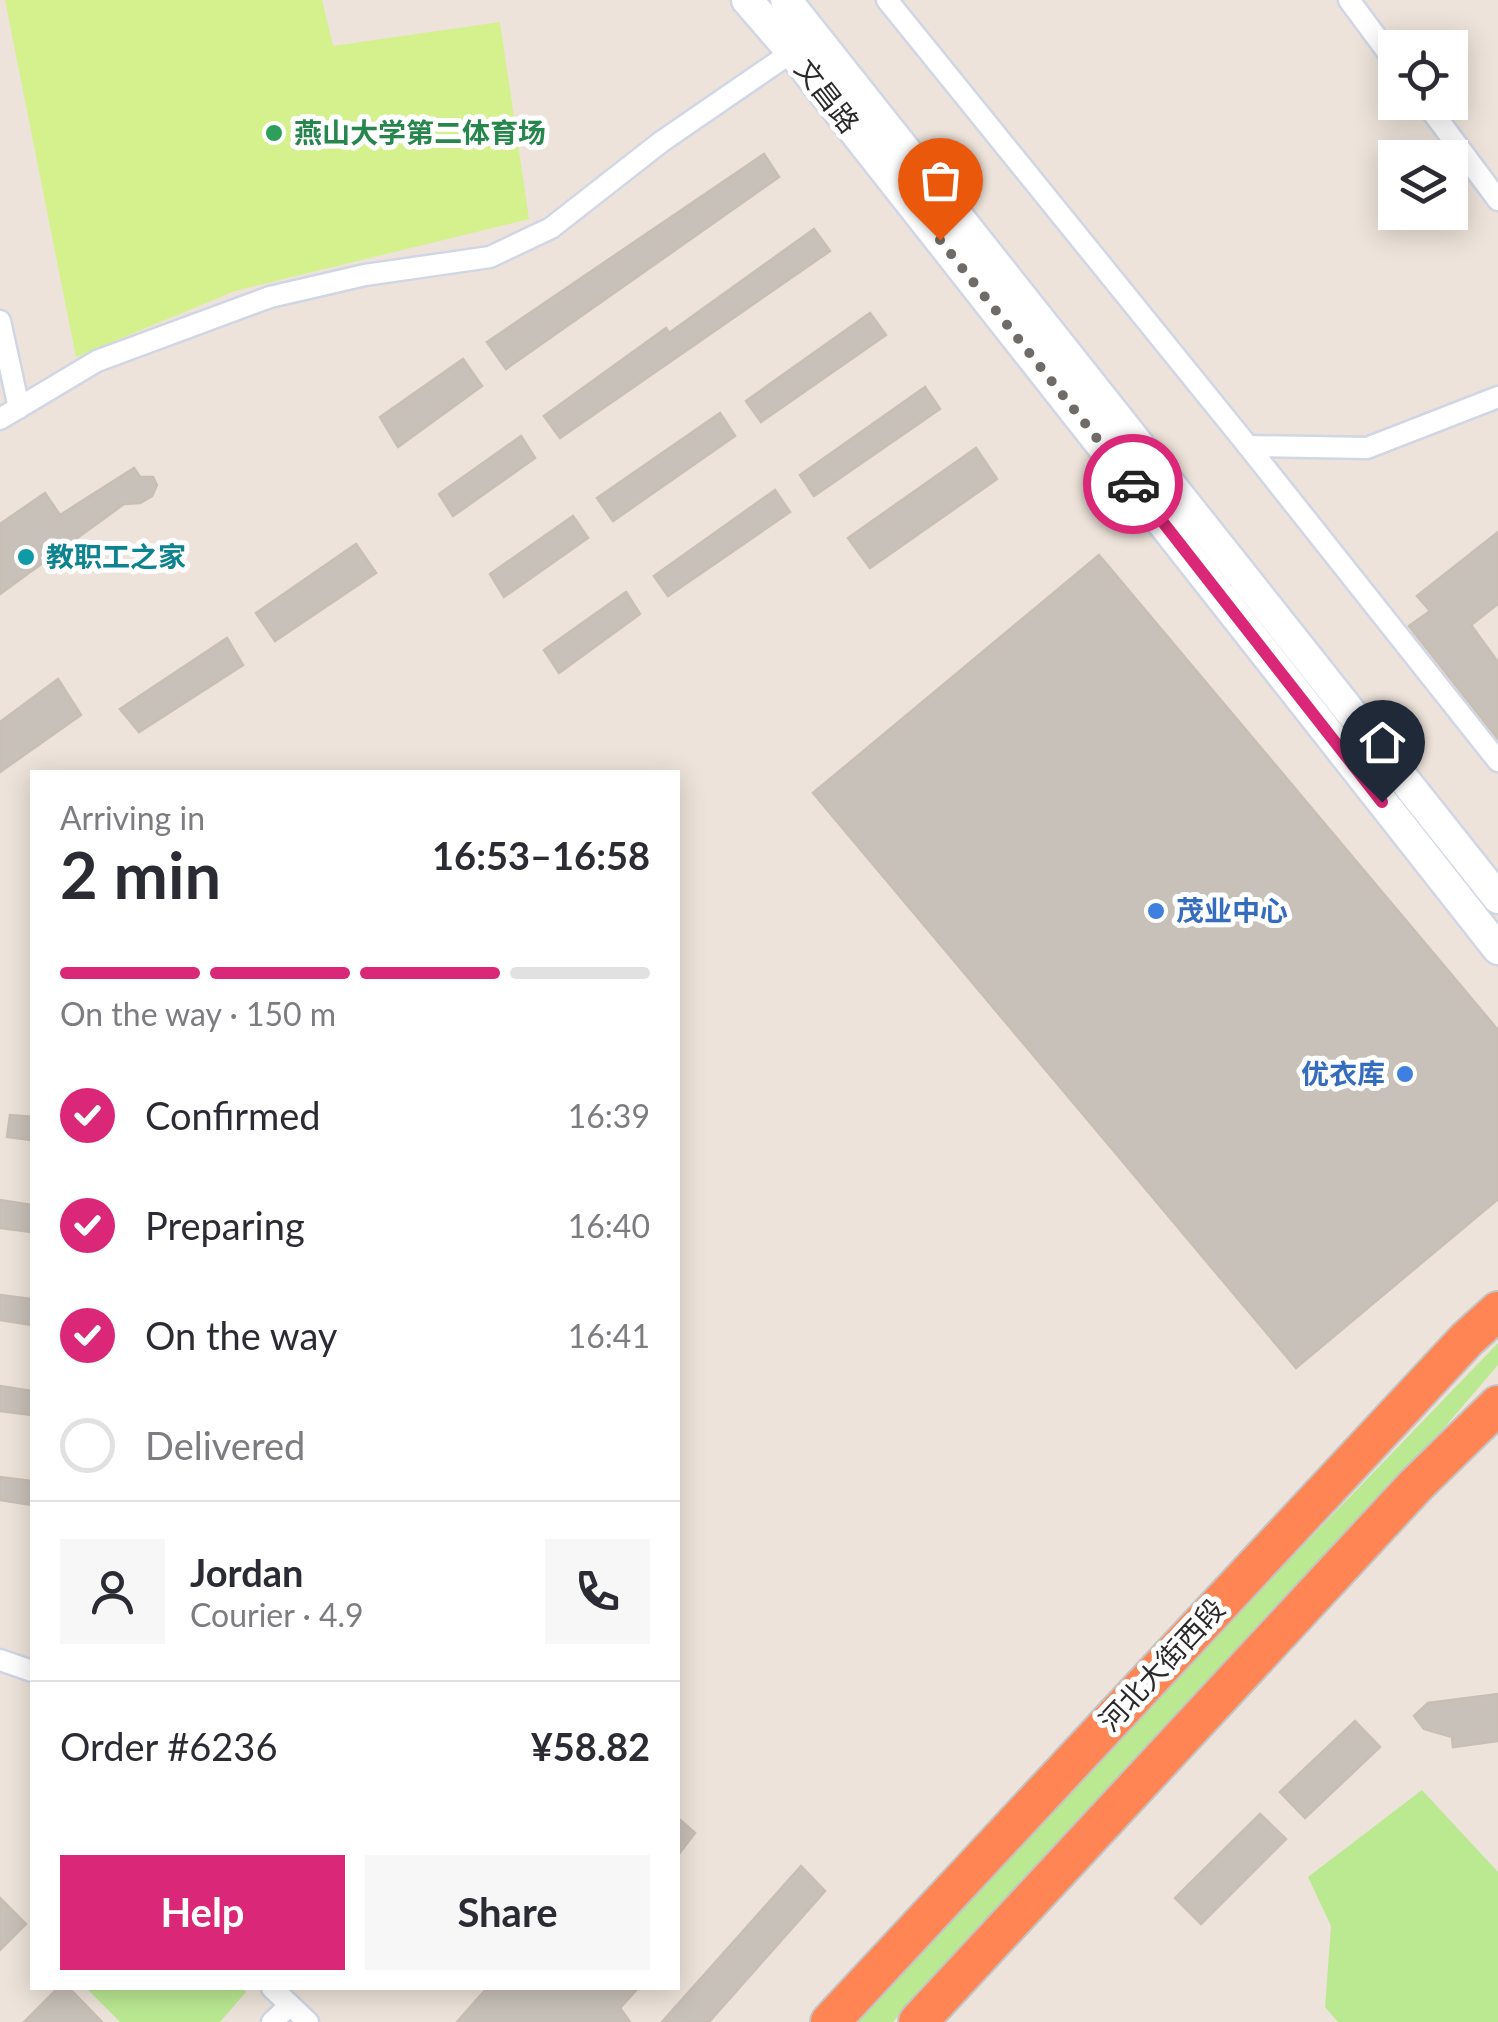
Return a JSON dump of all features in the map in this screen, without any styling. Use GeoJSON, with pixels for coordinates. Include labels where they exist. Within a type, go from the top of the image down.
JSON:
{"type":"FeatureCollection","features":[{"type":"Feature","properties":{"kind":"highway","name":"河北大街西段"},"geometry":{"type":"LineString","coordinates":[[830,2022],[1440,1368],[1498,1311]]}},
{"type":"Feature","properties":{"kind":"highway"},"geometry":{"type":"LineString","coordinates":[[918,2022],[1416,1485],[1498,1405]]}},
{"type":"Feature","properties":{"kind":"main road","name":"文昌路"},"geometry":{"type":"LineString","coordinates":[[747,0],[792,52],[1498,950]]}},
{"type":"Feature","properties":{"kind":"main road","name":"文昌路"},"geometry":{"type":"LineString","coordinates":[[786,0],[1498,898]]}},
{"type":"Feature","properties":{"kind":"street"},"geometry":{"type":"LineString","coordinates":[[887,0],[1498,761]]}},
{"type":"Feature","properties":{"kind":"street"},"geometry":{"type":"LineString","coordinates":[[1349,0],[1378,39]]}},
{"type":"Feature","properties":{"kind":"street"},"geometry":{"type":"LineString","coordinates":[[0,419],[96,362],[270,296],[365,274],[490,257],[552,228],[661,142],[792,52]]}},
{"type":"Feature","properties":{"kind":"street"},"geometry":{"type":"LineString","coordinates":[[1438,120],[1498,200]]}},
{"type":"Feature","properties":{"kind":"street"},"geometry":{"type":"LineString","coordinates":[[0,321],[19,408]]}},
{"type":"Feature","properties":{"kind":"street"},"geometry":{"type":"LineString","coordinates":[[1248,446],[1367,448],[1498,397]]}},
{"type":"Feature","properties":{"kind":"street"},"geometry":{"type":"LineString","coordinates":[[0,1660],[30,1670]]}},
{"type":"Feature","properties":{"kind":"street"},"geometry":{"type":"LineString","coordinates":[[274,1990],[308,2022]]}},
{"type":"Feature","properties":{"kind":"street"},"geometry":{"type":"LineString","coordinates":[[272,2022],[290,2004]]}},
{"type":"Feature","properties":{"kind":"green space","name":"燕山大学第二体育场"},"geometry":{"type":"Polygon","coordinates":[[[5,0],[322,0],[333,46],[500,22],[529,219],[235,291],[76,357],[5,0]]]}},
{"type":"Feature","properties":{"kind":"green space"},"geometry":{"type":"Polygon","coordinates":[[[1498,1343],[1498,1365],[1407,1471],[893,2022],[856,2022],[1217,1635],[1498,1343]]]}},
{"type":"Feature","properties":{"kind":"green space"},"geometry":{"type":"Polygon","coordinates":[[[1422,1790],[1498,1872],[1498,2022],[1338,2022],[1325,2007],[1331,1926],[1308,1877],[1422,1790]]]}},
{"type":"Feature","properties":{"kind":"green space"},"geometry":{"type":"Polygon","coordinates":[[[88,1990],[246,1992],[220,2022],[120,2022],[88,1990]]]}},
{"type":"Feature","properties":{"kind":"building"},"geometry":{"type":"Polygon","coordinates":[[[764,154],[779,177],[506,369],[487,342],[764,154]]]}},
{"type":"Feature","properties":{"kind":"building"},"geometry":{"type":"Polygon","coordinates":[[[814,229],[830,251],[560,438],[544,416],[814,229]]]}},
{"type":"Feature","properties":{"kind":"building"},"geometry":{"type":"Polygon","coordinates":[[[870,313],[886,335],[761,422],[746,401],[870,313]]]}},
{"type":"Feature","properties":{"kind":"building"},"geometry":{"type":"Polygon","coordinates":[[[463,359],[482,386],[398,447],[380,417],[463,359]]]}},
{"type":"Feature","properties":{"kind":"building"},"geometry":{"type":"Polygon","coordinates":[[[925,387],[940,409],[814,496],[800,475],[925,387]]]}},
{"type":"Feature","properties":{"kind":"building"},"geometry":{"type":"Polygon","coordinates":[[[720,413],[735,436],[613,521],[597,498],[720,413]]]}},
{"type":"Feature","properties":{"kind":"building"},"geometry":{"type":"Polygon","coordinates":[[[521,436],[535,458],[453,516],[439,494],[521,436]]]}},
{"type":"Feature","properties":{"kind":"building"},"geometry":{"type":"Polygon","coordinates":[[[976,448],[997,479],[870,568],[848,538],[976,448]]]}},
{"type":"Feature","properties":{"kind":"building","name":"教职工之家"},"geometry":{"type":"Polygon","coordinates":[[[134,468],[140,477],[153,477],[157,485],[152,496],[140,503],[124,504],[0,594],[0,524],[45,493],[60,515],[134,468]]]}},
{"type":"Feature","properties":{"kind":"building"},"geometry":{"type":"Polygon","coordinates":[[[775,490],[790,512],[668,596],[654,576],[775,490]]]}},
{"type":"Feature","properties":{"kind":"building"},"geometry":{"type":"Polygon","coordinates":[[[573,516],[588,538],[504,597],[490,574],[573,516]]]}},
{"type":"Feature","properties":{"kind":"building"},"geometry":{"type":"Polygon","coordinates":[[[1498,532],[1498,604],[1471,625],[1498,662],[1498,739],[1409,626],[1430,611],[1417,596],[1498,532]]]}},
{"type":"Feature","properties":{"kind":"building"},"geometry":{"type":"Polygon","coordinates":[[[356,544],[376,573],[275,641],[256,613],[356,544]]]}},
{"type":"Feature","properties":{"kind":"building","name":"茂业中心"},"geometry":{"type":"Polygon","coordinates":[[[1099,555],[1498,1030],[1498,1199],[1296,1368],[813,793],[1099,555]]]}},
{"type":"Feature","properties":{"kind":"building"},"geometry":{"type":"Polygon","coordinates":[[[626,592],[640,614],[559,673],[544,650],[626,592]]]}},
{"type":"Feature","properties":{"kind":"building"},"geometry":{"type":"Polygon","coordinates":[[[227,638],[243,665],[139,732],[120,709],[227,638]]]}},
{"type":"Feature","properties":{"kind":"building"},"geometry":{"type":"Polygon","coordinates":[[[58,679],[81,715],[0,772],[0,722],[58,679]]]}},
{"type":"Feature","properties":{"kind":"building"},"geometry":{"type":"Polygon","coordinates":[[[10,1115],[30,1117],[30,1140],[7,1137],[10,1115]]]}},
{"type":"Feature","properties":{"kind":"building"},"geometry":{"type":"Polygon","coordinates":[[[0,1200],[30,1205],[30,1232],[0,1228],[0,1200]]]}},
{"type":"Feature","properties":{"kind":"building"},"geometry":{"type":"Polygon","coordinates":[[[0,1295],[30,1299],[30,1325],[0,1320],[0,1295]]]}},
{"type":"Feature","properties":{"kind":"building"},"geometry":{"type":"Polygon","coordinates":[[[0,1386],[30,1391],[30,1415],[0,1411],[0,1386]]]}},
{"type":"Feature","properties":{"kind":"building"},"geometry":{"type":"Polygon","coordinates":[[[0,1477],[30,1481],[30,1505],[0,1500],[0,1477]]]}},
{"type":"Feature","properties":{"kind":"building"},"geometry":{"type":"Polygon","coordinates":[[[1498,1694],[1498,1741],[1453,1747],[1452,1737],[1424,1729],[1414,1716],[1428,1703],[1498,1694]]]}},
{"type":"Feature","properties":{"kind":"building"},"geometry":{"type":"Polygon","coordinates":[[[1355,1721],[1380,1747],[1305,1818],[1280,1792],[1355,1721]]]}},
{"type":"Feature","properties":{"kind":"building"},"geometry":{"type":"Polygon","coordinates":[[[1260,1814],[1286,1839],[1201,1924],[1175,1898],[1260,1814]]]}},
{"type":"Feature","properties":{"kind":"building"},"geometry":{"type":"Polygon","coordinates":[[[680,1820],[695,1833],[680,1852],[680,1820]]]}},
{"type":"Feature","properties":{"kind":"building"},"geometry":{"type":"Polygon","coordinates":[[[801,1866],[825,1891],[709,2022],[662,2022],[801,1866]]]}},
{"type":"Feature","properties":{"kind":"building"},"geometry":{"type":"Polygon","coordinates":[[[0,1898],[26,1924],[0,1950],[0,1898]]]}},
{"type":"Feature","properties":{"kind":"building"},"geometry":{"type":"Polygon","coordinates":[[[56,1990],[71,1990],[102,2022],[24,2022],[56,1990]]]}},
{"type":"Feature","properties":{"kind":"building"},"geometry":{"type":"Polygon","coordinates":[[[485,1990],[636,1990],[620,2008],[630,2022],[457,2022],[485,1990]]]}},
{"type":"Feature","properties":{"kind":"way so far"},"geometry":{"type":"LineString","coordinates":[[940,240],[1133,484]]}},
{"type":"Feature","properties":{"kind":"place","name":"燕山大学第二体育场"},"geometry":{"type":"Point","coordinates":[274,133]}},
{"type":"Feature","properties":{"kind":"place","name":"教职工之家"},"geometry":{"type":"Point","coordinates":[26,557]}},
{"type":"Feature","properties":{"kind":"place","name":"茂业中心"},"geometry":{"type":"Point","coordinates":[1156,911]}},
{"type":"Feature","properties":{"kind":"place","name":"优衣库"},"geometry":{"type":"Point","coordinates":[1405,1074]}},
{"type":"Feature","properties":{"kind":"route"},"geometry":{"type":"LineString","coordinates":[[1133,484],[1382,802]]}}]}
